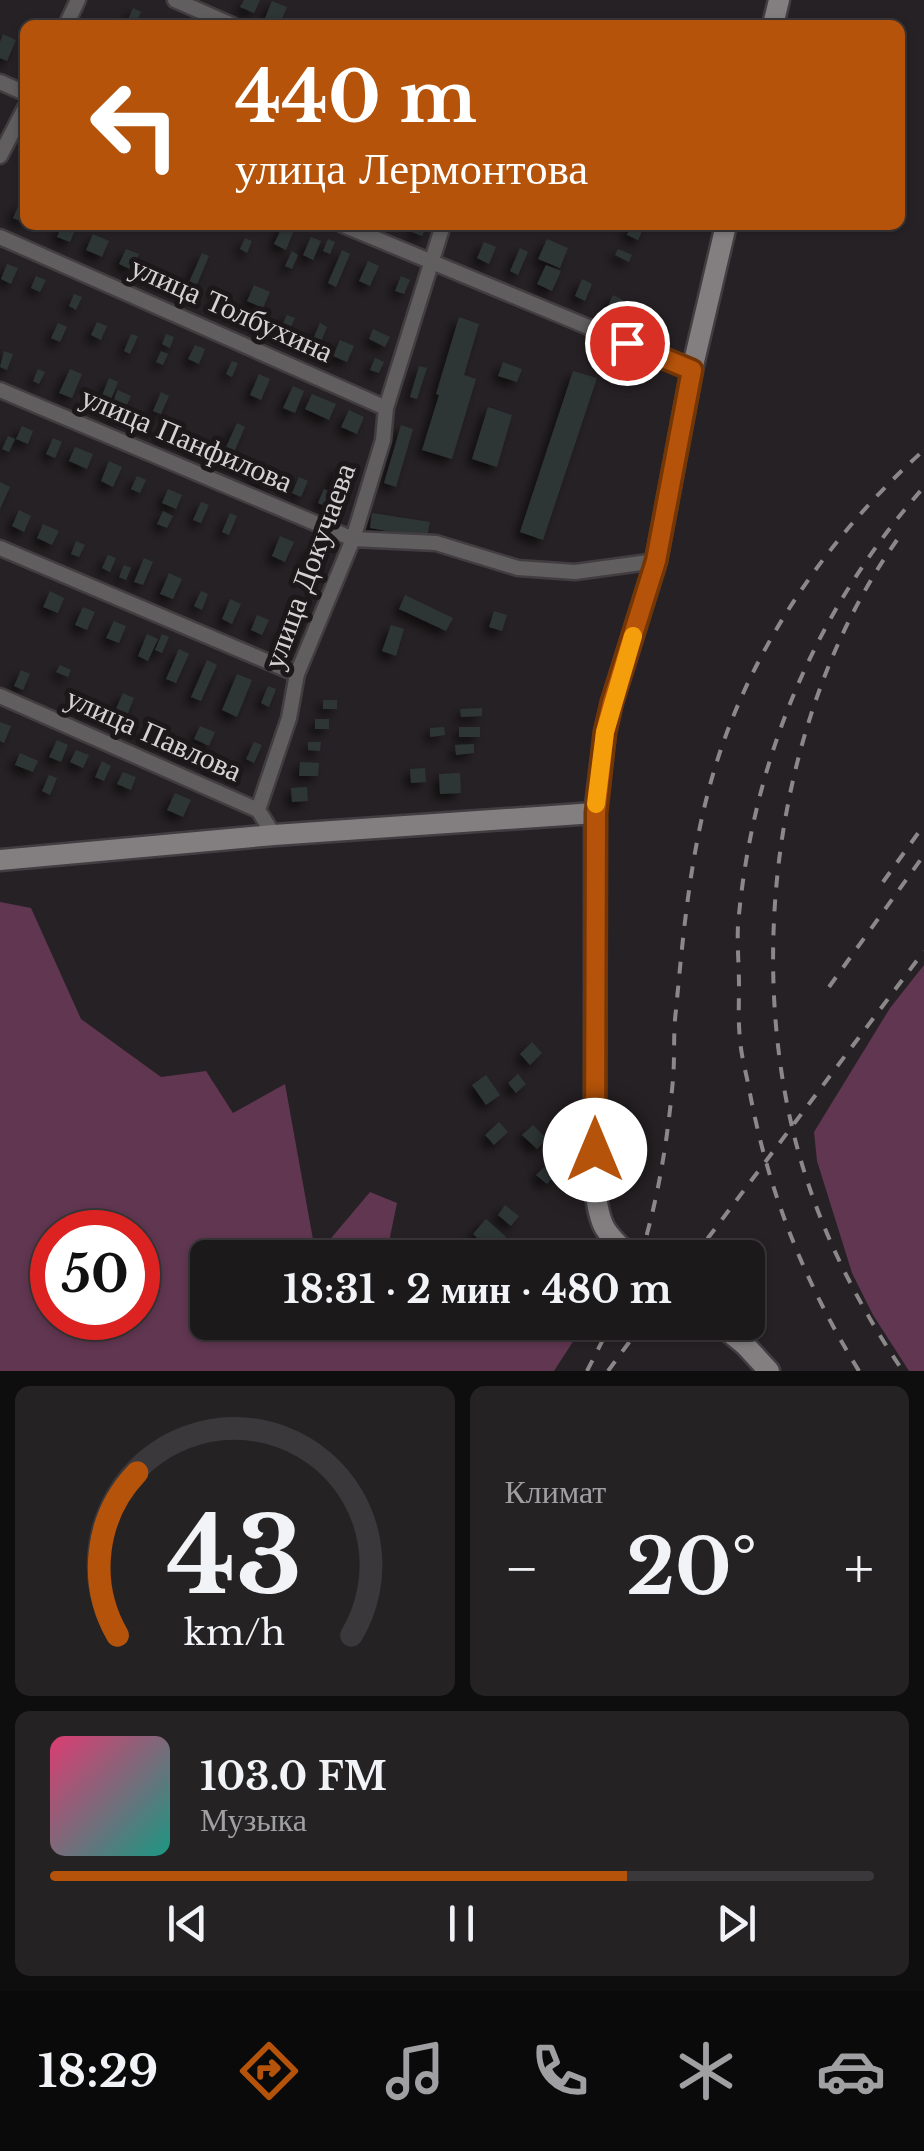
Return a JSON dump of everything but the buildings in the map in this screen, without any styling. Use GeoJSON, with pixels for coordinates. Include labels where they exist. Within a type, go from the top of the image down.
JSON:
{"type":"FeatureCollection","features":[{"type":"Feature","properties":{"kind":"main road"},"geometry":{"type":"LineString","coordinates":[[612,1240],[597,1209],[595,1187],[596,813],[605,732],[656,561],[692,370],[725,230]]}},
{"type":"Feature","properties":{"kind":"main road"},"geometry":{"type":"LineString","coordinates":[[0,860],[274,835],[596,813]]}},
{"type":"Feature","properties":{"kind":"main road"},"geometry":{"type":"LineString","coordinates":[[739,1340],[770,1371]]}},
{"type":"Feature","properties":{"kind":"street"},"geometry":{"type":"LineString","coordinates":[[175,0],[221,20]]}},
{"type":"Feature","properties":{"kind":"street"},"geometry":{"type":"LineString","coordinates":[[0,156],[20,118]]}},
{"type":"Feature","properties":{"kind":"street"},"geometry":{"type":"LineString","coordinates":[[355,230],[692,370]]}},
{"type":"Feature","properties":{"kind":"street","name":"улица Докучаева"},"geometry":{"type":"LineString","coordinates":[[258,810],[289,718],[296,674],[353,539],[383,440],[386,408],[442,230]]}},
{"type":"Feature","properties":{"kind":"street","name":"улица Толбухина"},"geometry":{"type":"LineString","coordinates":[[0,237],[386,408]]}},
{"type":"Feature","properties":{"kind":"street","name":"улица Панфилова"},"geometry":{"type":"LineString","coordinates":[[0,390],[353,539]]}},
{"type":"Feature","properties":{"kind":"street"},"geometry":{"type":"LineString","coordinates":[[353,539],[436,543],[518,568],[574,572],[656,561]]}},
{"type":"Feature","properties":{"kind":"street"},"geometry":{"type":"LineString","coordinates":[[0,548],[296,674]]}},
{"type":"Feature","properties":{"kind":"street","name":"улица Павлова"},"geometry":{"type":"LineString","coordinates":[[0,696],[258,810],[274,835]]}},
{"type":"Feature","properties":{"kind":"shaded area"},"geometry":{"type":"Polygon","coordinates":[[[0,902],[31,908],[81,1019],[161,1077],[206,1071],[233,1113],[285,1084],[313,1240],[190,1240],[190,1340],[574,1340],[554,1371],[0,1371],[0,902]]]}},
{"type":"Feature","properties":{"kind":"shaded area"},"geometry":{"type":"Polygon","coordinates":[[[924,965],[924,1371],[909,1371],[852,1273],[817,1161],[814,1132],[890,1008],[924,965]]]}},
{"type":"Feature","properties":{"kind":"shaded area"},"geometry":{"type":"Polygon","coordinates":[[[370,1192],[397,1203],[390,1237],[393,1240],[330,1240],[370,1192]]]}},
{"type":"Feature","properties":{"kind":"railway"},"geometry":{"type":"LineString","coordinates":[[645,1240],[668,1124],[692,868],[725,737],[744,691],[793,602],[854,522],[924,450]]}},
{"type":"Feature","properties":{"kind":"railway"},"geometry":{"type":"LineString","coordinates":[[859,1371],[804,1268],[765,1160],[741,1045],[738,925],[758,805],[795,691],[851,584],[924,487]]}},
{"type":"Feature","properties":{"kind":"railway"},"geometry":{"type":"LineString","coordinates":[[897,540],[855,609],[822,684],[797,764],[781,846],[774,931],[775,1014],[786,1096],[805,1174],[847,1276],[903,1371]]}},
{"type":"Feature","properties":{"kind":"railway"},"geometry":{"type":"LineString","coordinates":[[883,882],[924,825]]}},
{"type":"Feature","properties":{"kind":"railway"},"geometry":{"type":"LineString","coordinates":[[829,987],[924,855]]}},
{"type":"Feature","properties":{"kind":"railway"},"geometry":{"type":"LineString","coordinates":[[707,1240],[924,951]]}},
{"type":"Feature","properties":{"kind":"railway"},"geometry":{"type":"LineString","coordinates":[[587,1371],[603,1340]]}},
{"type":"Feature","properties":{"kind":"railway"},"geometry":{"type":"LineString","coordinates":[[608,1371],[631,1340]]}},
{"type":"Feature","properties":{"kind":"slow traffic"},"geometry":{"type":"LineString","coordinates":[[596,804],[605,732],[633,636]]}},
{"type":"Feature","properties":{"kind":"route"},"geometry":{"type":"LineString","coordinates":[[595,1150],[596,813],[605,732],[656,561],[692,370],[627,343]]}}]}
